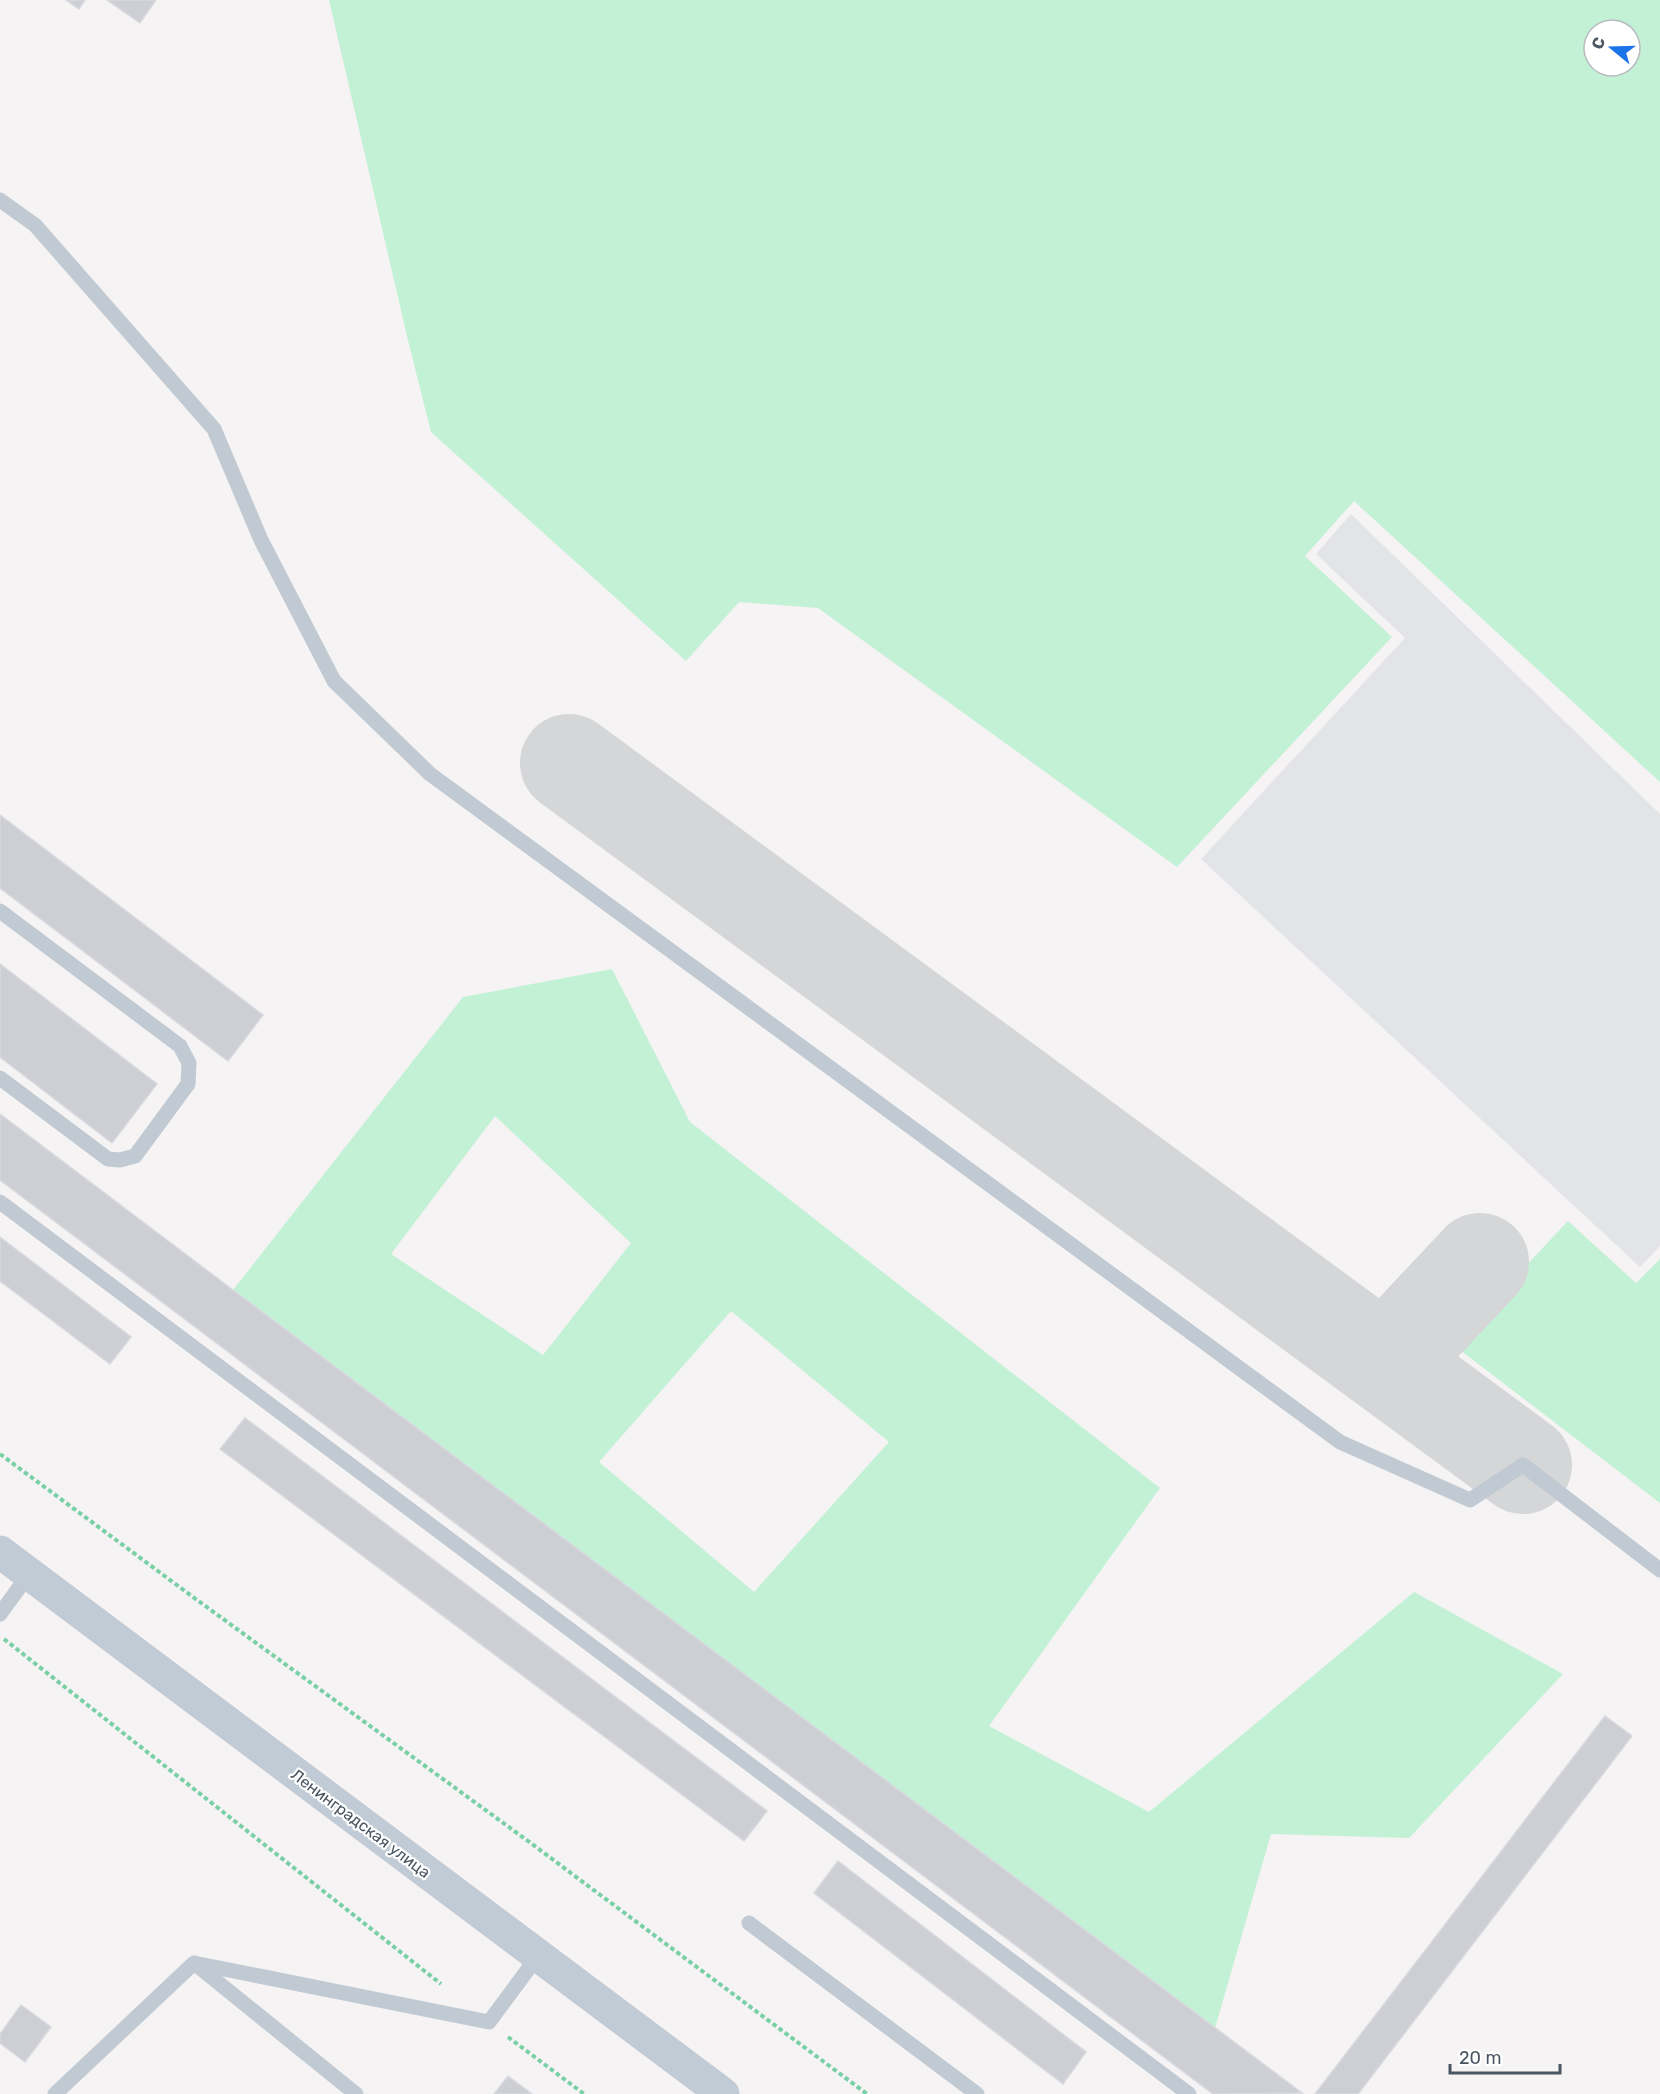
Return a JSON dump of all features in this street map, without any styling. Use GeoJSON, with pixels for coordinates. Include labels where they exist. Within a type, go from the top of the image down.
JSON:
{"type":"FeatureCollection","features":[{"type":"Feature","properties":{"kind":"main road","name":"Ленинградская улица"},"geometry":{"type":"LineString","coordinates":[[0,1552],[723,2094]]}},
{"type":"Feature","properties":{"kind":"lane"},"geometry":{"type":"LineString","coordinates":[[0,200],[35,225],[214,429],[261,540],[334,681],[430,774],[1340,1442],[1470,1500],[1523,1465],[1660,1570]]}},
{"type":"Feature","properties":{"kind":"lane"},"geometry":{"type":"LineString","coordinates":[[0,911],[180,1046],[189,1063],[188,1084],[135,1156],[120,1160],[108,1159],[0,1078]]}},
{"type":"Feature","properties":{"kind":"lane"},"geometry":{"type":"LineString","coordinates":[[0,1202],[1189,2094]]}},
{"type":"Feature","properties":{"kind":"lane"},"geometry":{"type":"LineString","coordinates":[[0,1614],[29,1574]]}},
{"type":"Feature","properties":{"kind":"lane"},"geometry":{"type":"LineString","coordinates":[[750,1923],[976,2094]]}},
{"type":"Feature","properties":{"kind":"lane"},"geometry":{"type":"LineString","coordinates":[[194,1963],[489,2022],[538,1956]]}},
{"type":"Feature","properties":{"kind":"lane"},"geometry":{"type":"LineString","coordinates":[[55,2094],[194,1963]]}},
{"type":"Feature","properties":{"kind":"lane"},"geometry":{"type":"LineString","coordinates":[[194,1963],[356,2094]]}},
{"type":"Feature","properties":{"kind":"path"},"geometry":{"type":"LineString","coordinates":[[0,1454],[528,1841],[867,2094]]}},
{"type":"Feature","properties":{"kind":"path"},"geometry":{"type":"LineString","coordinates":[[0,1635],[442,1985]]}},
{"type":"Feature","properties":{"kind":"path"},"geometry":{"type":"LineString","coordinates":[[489,2022],[584,2094]]}},
{"type":"Feature","properties":{"kind":"shaded area"},"geometry":{"type":"Polygon","coordinates":[[[1351,514],[1660,814],[1660,1246],[1640,1267],[1201,859],[1405,638],[1316,554],[1351,514]]]}},
{"type":"Feature","properties":{"kind":"green space"},"geometry":{"type":"Polygon","coordinates":[[[329,0],[1660,0],[1660,782],[1354,501],[1305,556],[1392,637],[1177,867],[818,608],[739,602],[686,661],[431,432],[329,0]]]}},
{"type":"Feature","properties":{"kind":"green space"},"geometry":{"type":"Polygon","coordinates":[[[612,969],[690,1122],[1160,1488],[989,1726],[1149,1812],[1414,1592],[1563,1674],[1409,1838],[1271,1834],[1215,2028],[233,1290],[463,997],[612,969]],[[495,1116],[391,1254],[543,1355],[631,1243],[495,1116]],[[731,1311],[599,1462],[754,1592],[889,1442],[731,1311]]]}},
{"type":"Feature","properties":{"kind":"green space"},"geometry":{"type":"Polygon","coordinates":[[[1568,1221],[1636,1283],[1660,1259],[1660,1503],[1452,1344],[1568,1221]]]}},
{"type":"Feature","properties":{"kind":"building"},"geometry":{"type":"Polygon","coordinates":[[[66,0],[85,0],[79,9],[66,0]]]}},
{"type":"Feature","properties":{"kind":"building"},"geometry":{"type":"Polygon","coordinates":[[[107,0],[156,0],[140,23],[107,0]]]}},
{"type":"Feature","properties":{"kind":"building"},"geometry":{"type":"Polygon","coordinates":[[[0,815],[263,1015],[228,1061],[0,888],[0,815]]]}},
{"type":"Feature","properties":{"kind":"building"},"geometry":{"type":"Polygon","coordinates":[[[0,964],[157,1084],[112,1143],[0,1057],[0,964]]]}},
{"type":"Feature","properties":{"kind":"building"},"geometry":{"type":"Polygon","coordinates":[[[0,1114],[1302,2093],[1213,2094],[0,1180],[0,1114]]]}},
{"type":"Feature","properties":{"kind":"building"},"geometry":{"type":"Polygon","coordinates":[[[0,1237],[131,1337],[110,1364],[0,1281],[0,1237]]]}},
{"type":"Feature","properties":{"kind":"building"},"geometry":{"type":"Polygon","coordinates":[[[245,1418],[767,1811],[744,1841],[220,1449],[245,1418]]]}},
{"type":"Feature","properties":{"kind":"building"},"geometry":{"type":"Polygon","coordinates":[[[1605,1716],[1632,1736],[1358,2094],[1315,2094],[1605,1716]]]}},
{"type":"Feature","properties":{"kind":"building"},"geometry":{"type":"Polygon","coordinates":[[[838,1861],[1086,2052],[1063,2084],[814,1893],[838,1861]]]}},
{"type":"Feature","properties":{"kind":"building"},"geometry":{"type":"Polygon","coordinates":[[[21,2005],[51,2027],[25,2062],[0,2043],[0,2034],[21,2005]]]}},
{"type":"Feature","properties":{"kind":"building"},"geometry":{"type":"Polygon","coordinates":[[[508,2076],[532,2094],[494,2094],[508,2076]]]}},
{"type":"Feature","properties":{"kind":"taxiway"},"geometry":{"type":"LineString","coordinates":[[569,763],[1523,1465]]}},
{"type":"Feature","properties":{"kind":"taxiway"},"geometry":{"type":"LineString","coordinates":[[1385,1363],[1480,1262]]}}]}
